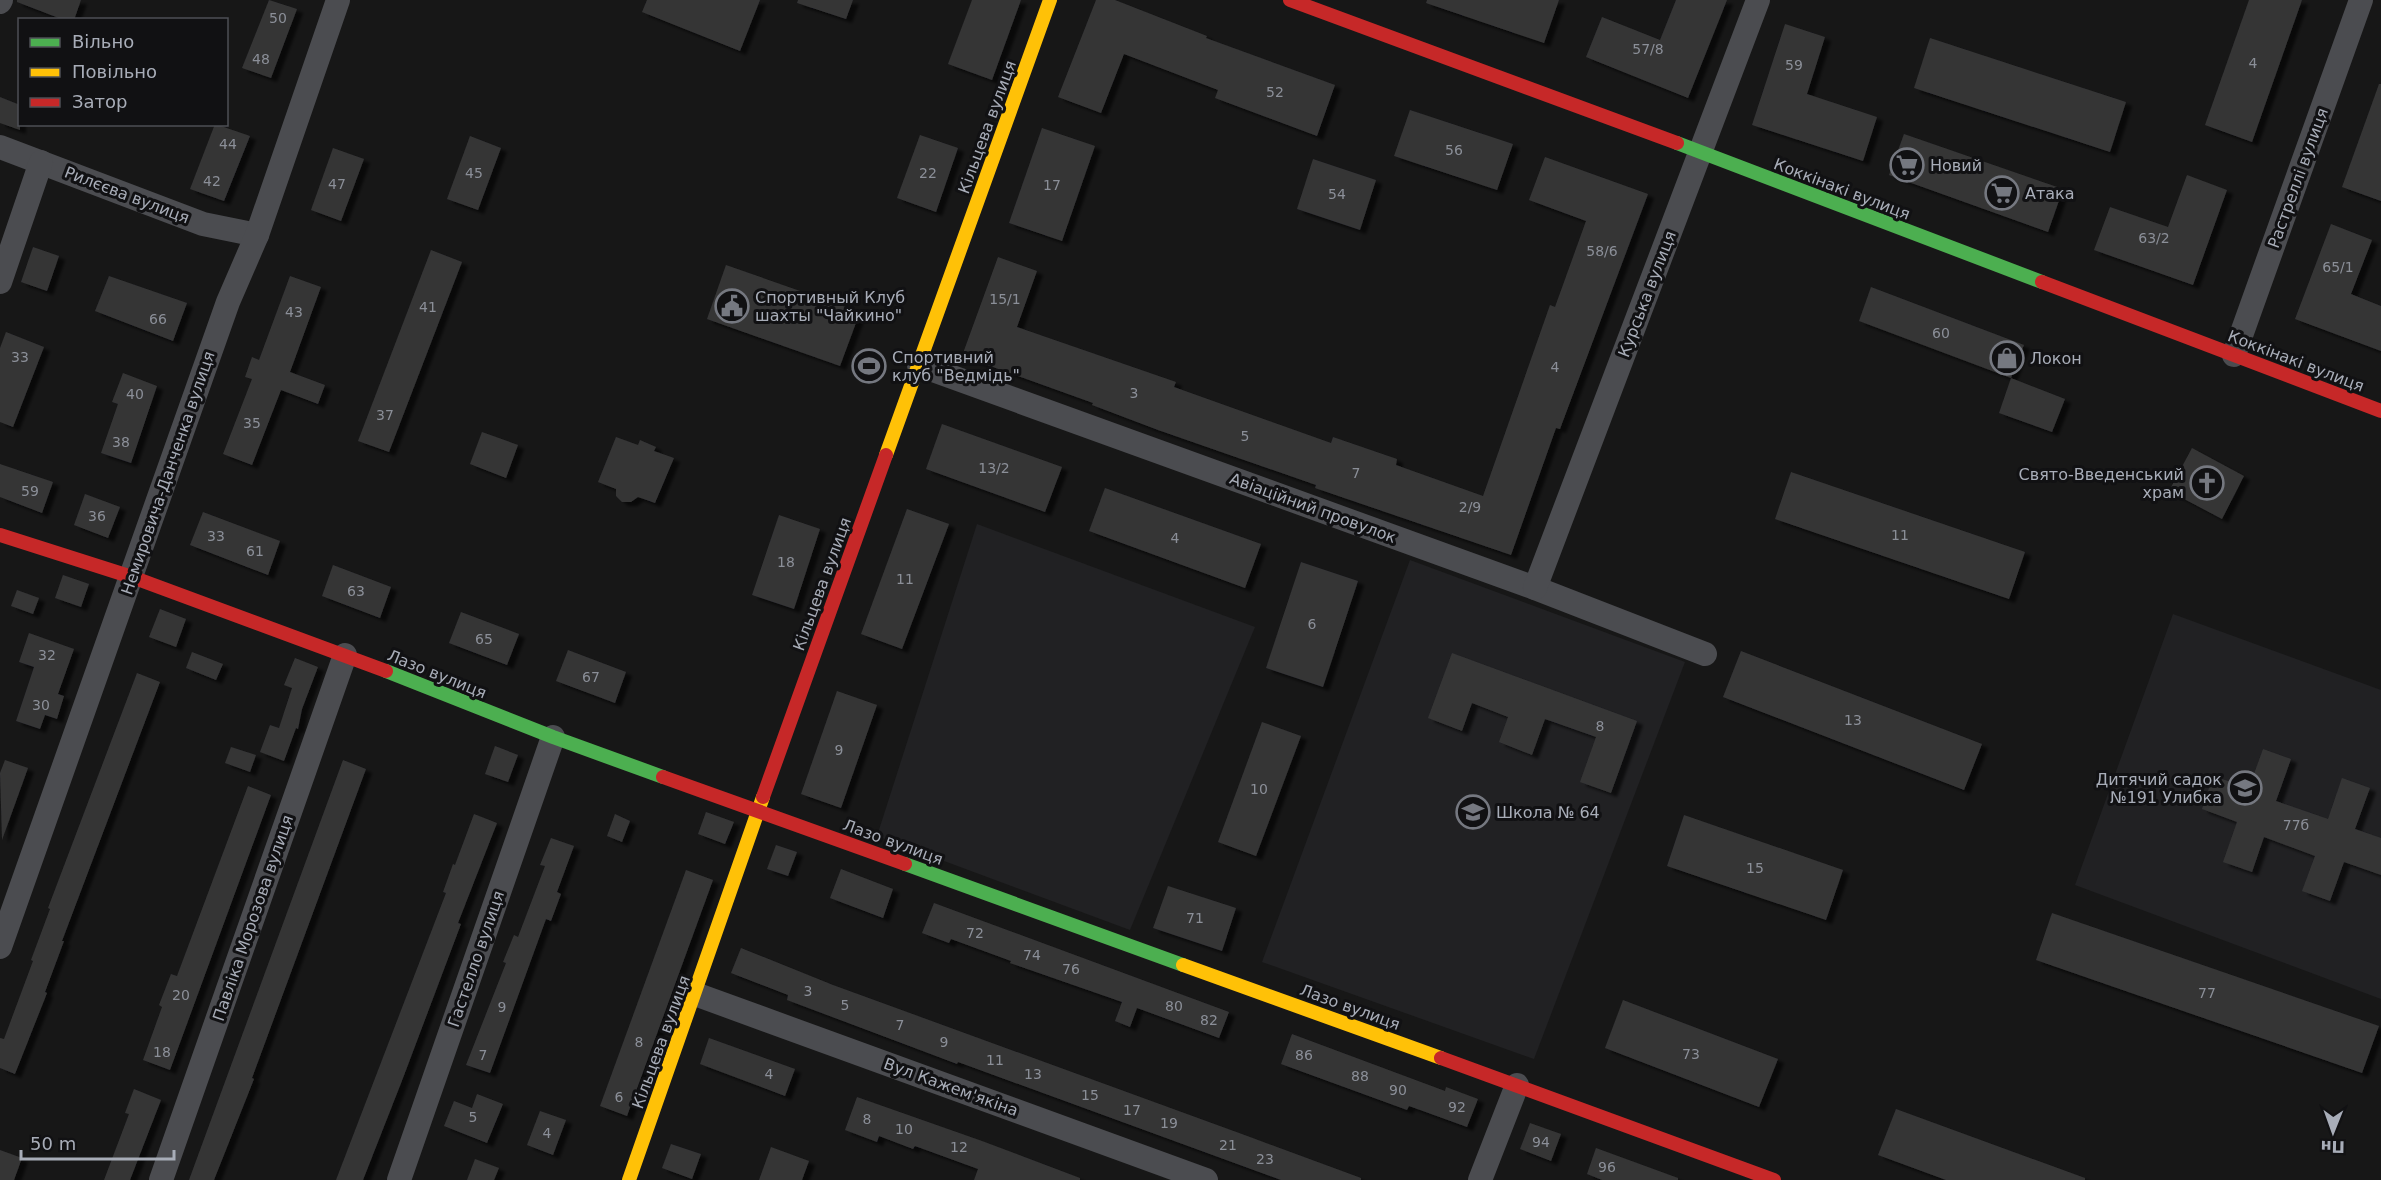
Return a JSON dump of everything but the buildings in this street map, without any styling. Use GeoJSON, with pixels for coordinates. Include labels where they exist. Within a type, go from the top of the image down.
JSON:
{"type":"FeatureCollection","features":[{"type":"Feature","properties":{"kind":"street","name":"Немировича-Данченка вулиця"},"geometry":{"type":"LineString","coordinates":[[0,947],[228,302],[257,235],[338,0]]}},
{"type":"Feature","properties":{"kind":"street","name":"Кільцева вулиця"},"geometry":{"type":"LineString","coordinates":[[629,1180],[758,812],[1050,0]]}},
{"type":"Feature","properties":{"kind":"street","name":"Коккінакі вулиця"},"geometry":{"type":"LineString","coordinates":[[1290,0],[1700,152],[2381,411]]}},
{"type":"Feature","properties":{"kind":"street","name":"Курська вулиця"},"geometry":{"type":"LineString","coordinates":[[1536,588],[1758,0]]}},
{"type":"Feature","properties":{"kind":"street","name":"Растреллі вулиця"},"geometry":{"type":"LineString","coordinates":[[2234,356],[2361,0]]}},
{"type":"Feature","properties":{"kind":"street","name":"Рилєєва вулиця"},"geometry":{"type":"LineString","coordinates":[[0,147],[202,224],[257,235]]}},
{"type":"Feature","properties":{"kind":"street"},"geometry":{"type":"LineString","coordinates":[[0,282],[41,162]]}},
{"type":"Feature","properties":{"kind":"street","name":"Авіаційний провулок"},"geometry":{"type":"LineString","coordinates":[[919,365],[1536,588],[1706,654]]}},
{"type":"Feature","properties":{"kind":"street","name":"Лазо вулиця"},"geometry":{"type":"LineString","coordinates":[[0,535],[132,577],[345,655],[553,737],[1517,1084],[1774,1180]]}},
{"type":"Feature","properties":{"kind":"street","name":"Павліка Морозова вулиця"},"geometry":{"type":"LineString","coordinates":[[161,1180],[345,655]]}},
{"type":"Feature","properties":{"kind":"street","name":"Гастелло вулиця"},"geometry":{"type":"LineString","coordinates":[[399,1180],[553,737]]}},
{"type":"Feature","properties":{"kind":"street","name":"Вул Кажем'якіна"},"geometry":{"type":"LineString","coordinates":[[695,994],[1206,1180]]}},
{"type":"Feature","properties":{"kind":"street"},"geometry":{"type":"LineString","coordinates":[[1480,1180],[1517,1084]]}},
{"type":"Feature","properties":{"kind":"shaded area"},"geometry":{"type":"Polygon","coordinates":[[[977,524],[1255,627],[1130,930],[877,836],[977,524]]]}},
{"type":"Feature","properties":{"kind":"shaded area","name":"Школа № 64"},"geometry":{"type":"Polygon","coordinates":[[[1410,560],[1685,662],[1534,1059],[1262,962],[1410,560]]]}},
{"type":"Feature","properties":{"kind":"shaded area","name":"Дитячий садок №191 Улибка"},"geometry":{"type":"Polygon","coordinates":[[[2173,614],[2381,690],[2381,999],[2075,885],[2173,614]]]}},
{"type":"Feature","properties":{"kind":"traffic: fast"},"geometry":{"type":"LineString","coordinates":[[1677,143],[2042,282]]}},
{"type":"Feature","properties":{"kind":"traffic: fast"},"geometry":{"type":"LineString","coordinates":[[386,671],[553,737],[663,777]]}},
{"type":"Feature","properties":{"kind":"traffic: fast"},"geometry":{"type":"LineString","coordinates":[[905,864],[1183,965]]}},
{"type":"Feature","properties":{"kind":"traffic: slow"},"geometry":{"type":"LineString","coordinates":[[886,455],[1050,0]]}},
{"type":"Feature","properties":{"kind":"traffic: slow"},"geometry":{"type":"LineString","coordinates":[[629,1180],[763,797]]}},
{"type":"Feature","properties":{"kind":"traffic: slow"},"geometry":{"type":"LineString","coordinates":[[1183,965],[1441,1058]]}},
{"type":"Feature","properties":{"kind":"traffic: jam"},"geometry":{"type":"LineString","coordinates":[[1290,0],[1677,143]]}},
{"type":"Feature","properties":{"kind":"traffic: jam"},"geometry":{"type":"LineString","coordinates":[[2042,282],[2381,411]]}},
{"type":"Feature","properties":{"kind":"traffic: jam"},"geometry":{"type":"LineString","coordinates":[[763,797],[886,455]]}},
{"type":"Feature","properties":{"kind":"traffic: jam"},"geometry":{"type":"LineString","coordinates":[[0,535],[132,577],[386,671]]}},
{"type":"Feature","properties":{"kind":"traffic: jam"},"geometry":{"type":"LineString","coordinates":[[663,777],[905,864]]}},
{"type":"Feature","properties":{"kind":"traffic: jam"},"geometry":{"type":"LineString","coordinates":[[1441,1058],[1774,1180]]}},
{"type":"Feature","properties":{"kind":"place","name":"Новий"},"geometry":{"type":"Point","coordinates":[1907,165]}},
{"type":"Feature","properties":{"kind":"place","name":"Атака"},"geometry":{"type":"Point","coordinates":[2002,193]}},
{"type":"Feature","properties":{"kind":"place","name":"Спортивный Клуб шахты \"Чайкино\""},"geometry":{"type":"Point","coordinates":[732,306]}},
{"type":"Feature","properties":{"kind":"place","name":"Локон"},"geometry":{"type":"Point","coordinates":[2007,358]}},
{"type":"Feature","properties":{"kind":"place","name":"Спортивний клуб \"Ведмідь\""},"geometry":{"type":"Point","coordinates":[869,366]}},
{"type":"Feature","properties":{"kind":"place","name":"Свято-Введенський храм"},"geometry":{"type":"Point","coordinates":[2207,483]}},
{"type":"Feature","properties":{"kind":"place","name":"Дитячий садок №191 Улибка"},"geometry":{"type":"Point","coordinates":[2245,788]}},
{"type":"Feature","properties":{"kind":"place","name":"Школа № 64"},"geometry":{"type":"Point","coordinates":[1473,812]}}]}
